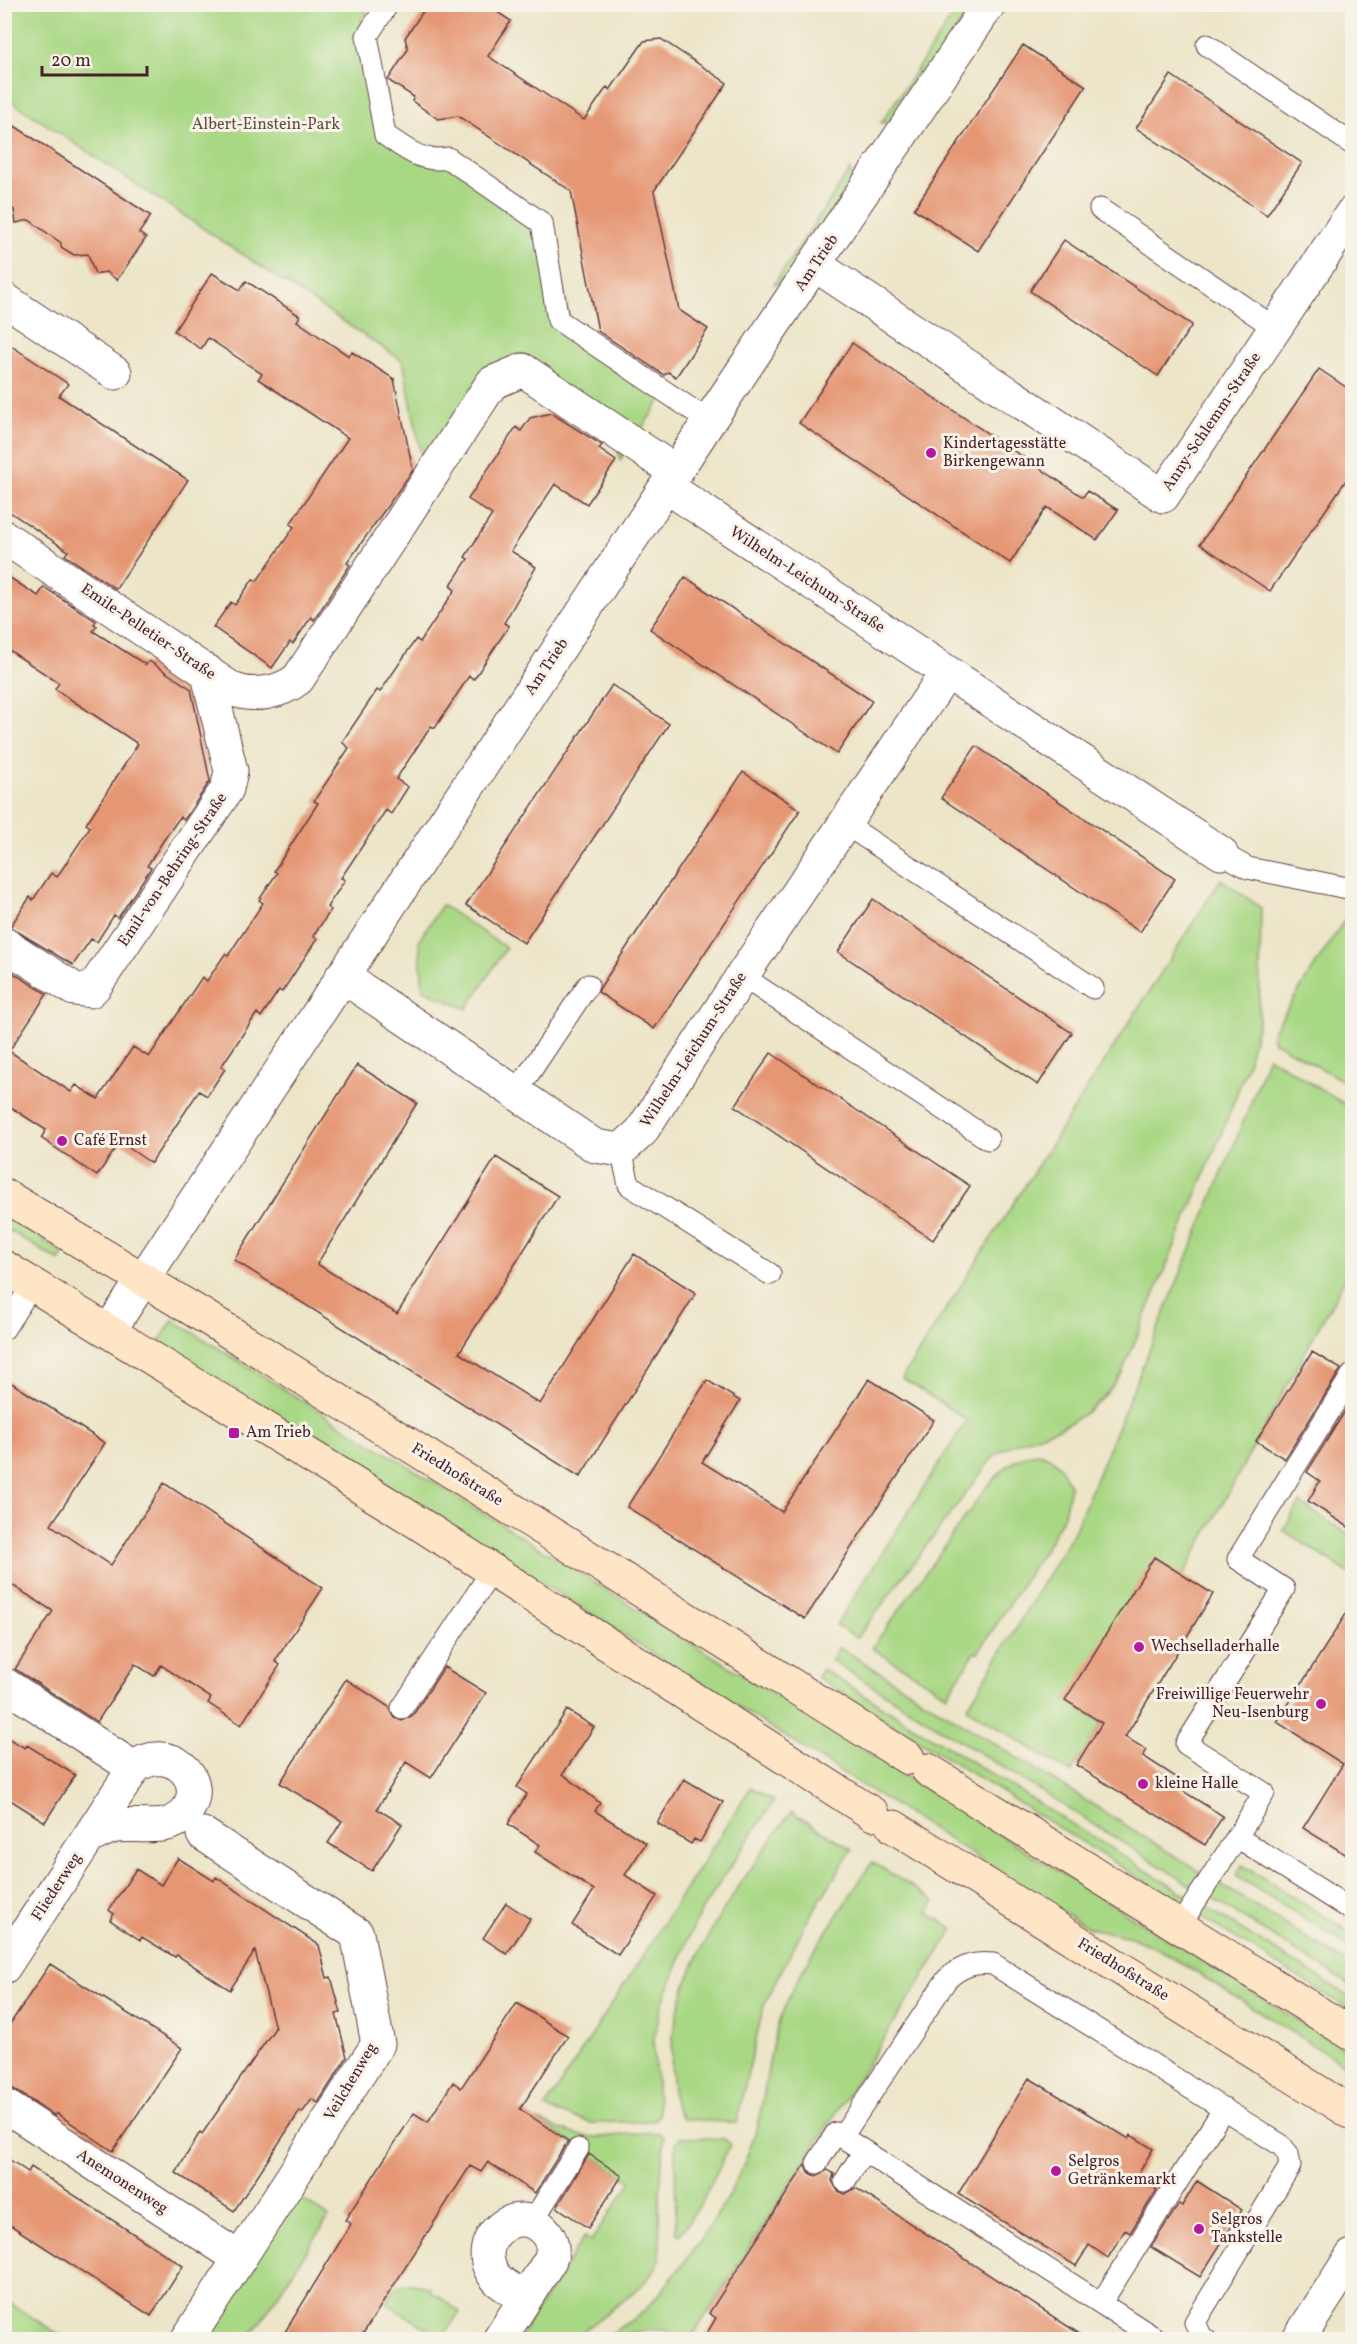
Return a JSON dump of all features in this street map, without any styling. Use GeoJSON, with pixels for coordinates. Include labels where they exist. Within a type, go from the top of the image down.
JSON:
{"type":"FeatureCollection","features":[{"type":"Feature","properties":{"kind":"main road","name":"Friedhofstraße"},"geometry":{"type":"LineString","coordinates":[[4,1196],[1353,2034]]}},
{"type":"Feature","properties":{"kind":"main road","name":"Friedhofstraße"},"geometry":{"type":"LineString","coordinates":[[4,1267],[315,1458],[883,1821],[1353,2113]]}},
{"type":"Feature","properties":{"kind":"street","name":"Am Trieb"},"geometry":{"type":"LineString","coordinates":[[109,1331],[710,421],[989,4]]}},
{"type":"Feature","properties":{"kind":"street","name":"Anny-Schlemm-Straße"},"geometry":{"type":"LineString","coordinates":[[815,265],[1163,496],[1353,213]]}},
{"type":"Feature","properties":{"kind":"street"},"geometry":{"type":"LineString","coordinates":[[4,299],[115,373]]}},
{"type":"Feature","properties":{"kind":"street","name":"Wilhelm-Leichum-Straße"},"geometry":{"type":"LineString","coordinates":[[298,679],[492,382],[523,370],[671,480],[947,672],[1221,853]]}},
{"type":"Feature","properties":{"kind":"street","name":"Emile-Pelletier-Straße"},"geometry":{"type":"LineString","coordinates":[[4,537],[232,689],[250,695],[287,687],[298,679]]}},
{"type":"Feature","properties":{"kind":"street","name":"Emil-von-Behring-Straße"},"geometry":{"type":"LineString","coordinates":[[4,944],[74,989],[90,991],[227,789],[231,771],[207,671]]}},
{"type":"Feature","properties":{"kind":"street","name":"Wilhelm-Leichum-Straße"},"geometry":{"type":"LineString","coordinates":[[621,1150],[641,1132],[742,976],[947,672]]}},
{"type":"Feature","properties":{"kind":"street"},"geometry":{"type":"LineString","coordinates":[[342,976],[595,1146],[621,1150]]}},
{"type":"Feature","properties":{"kind":"street"},"geometry":{"type":"LineString","coordinates":[[4,1684],[134,1768]]}},
{"type":"Feature","properties":{"kind":"street","name":"Fliederweg"},"geometry":{"type":"LineString","coordinates":[[4,1967],[134,1768],[152,1758],[172,1760],[181,1765],[193,1786],[192,1798],[186,1813],[170,1824],[113,1827],[90,1837]]}},
{"type":"Feature","properties":{"kind":"street","name":"Veilchenweg"},"geometry":{"type":"LineString","coordinates":[[187,2340],[378,2044],[357,1934],[203,1834]]}},
{"type":"Feature","properties":{"kind":"street","name":"Anemonenweg"},"geometry":{"type":"LineString","coordinates":[[4,2105],[239,2258]]}},
{"type":"Feature","properties":{"kind":"street"},"geometry":{"type":"LineString","coordinates":[[499,2340],[553,2253],[550,2238],[532,2222],[519,2220],[501,2226],[490,2240],[487,2259],[498,2279],[525,2298]]}},
{"type":"Feature","properties":{"kind":"street"},"geometry":{"type":"LineString","coordinates":[[1298,2340],[1353,2256]]}},
{"type":"Feature","properties":{"kind":"lane"},"geometry":{"type":"LineString","coordinates":[[388,4],[367,36],[385,135],[417,156],[433,161],[448,158],[542,223],[558,320],[710,421]]}},
{"type":"Feature","properties":{"kind":"lane"},"geometry":{"type":"LineString","coordinates":[[1207,45],[1353,144]]}},
{"type":"Feature","properties":{"kind":"lane"},"geometry":{"type":"LineString","coordinates":[[1100,209],[1275,328]]}},
{"type":"Feature","properties":{"kind":"lane"},"geometry":{"type":"LineString","coordinates":[[845,824],[1093,988]]}},
{"type":"Feature","properties":{"kind":"lane"},"geometry":{"type":"LineString","coordinates":[[1221,853],[1248,868],[1353,890]]}},
{"type":"Feature","properties":{"kind":"lane"},"geometry":{"type":"LineString","coordinates":[[742,976],[988,1139]]}},
{"type":"Feature","properties":{"kind":"lane"},"geometry":{"type":"LineString","coordinates":[[516,1093],[588,986]]}},
{"type":"Feature","properties":{"kind":"lane"},"geometry":{"type":"LineString","coordinates":[[621,1150],[629,1185],[770,1274]]}},
{"type":"Feature","properties":{"kind":"lane"},"geometry":{"type":"LineString","coordinates":[[4,1329],[33,1284]]}},
{"type":"Feature","properties":{"kind":"lane"},"geometry":{"type":"LineString","coordinates":[[1179,1927],[1264,1793],[1186,1743],[1284,1588],[1238,1559],[1353,1376]]}},
{"type":"Feature","properties":{"kind":"lane"},"geometry":{"type":"LineString","coordinates":[[402,1708],[491,1572]]}},
{"type":"Feature","properties":{"kind":"lane"},"geometry":{"type":"LineString","coordinates":[[1237,1837],[1353,1910]]}},
{"type":"Feature","properties":{"kind":"lane"},"geometry":{"type":"LineString","coordinates":[[842,2137],[946,1979],[960,1968],[977,1962],[993,1964],[1224,2108],[1281,2145],[1288,2154],[1290,2166],[1195,2322],[1201,2336],[1206,2340]]}},
{"type":"Feature","properties":{"kind":"lane"},"geometry":{"type":"LineString","coordinates":[[1101,2303],[1224,2108]]}},
{"type":"Feature","properties":{"kind":"lane"},"geometry":{"type":"LineString","coordinates":[[817,2163],[836,2133],[1158,2340]]}},
{"type":"Feature","properties":{"kind":"lane"},"geometry":{"type":"LineString","coordinates":[[532,2222],[578,2149]]}},
{"type":"Feature","properties":{"kind":"lane"},"geometry":{"type":"LineString","coordinates":[[844,2181],[864,2151]]}},
{"type":"Feature","properties":{"kind":"green space","name":"Albert-Einstein-Park"},"geometry":{"type":"Polygon","coordinates":[[[4,5],[371,5],[361,20],[390,131],[423,152],[442,146],[546,217],[570,320],[670,387],[620,460],[618,447],[525,386],[499,393],[424,469],[403,361],[5,97],[4,5]]]}},
{"type":"Feature","properties":{"kind":"green space"},"geometry":{"type":"Polygon","coordinates":[[[960,5],[973,5],[896,121],[881,123],[960,5]]]}},
{"type":"Feature","properties":{"kind":"green space"},"geometry":{"type":"Polygon","coordinates":[[[850,170],[854,184],[789,282],[774,284],[850,170]]]}},
{"type":"Feature","properties":{"kind":"green space"},"geometry":{"type":"Polygon","coordinates":[[[1221,879],[1261,908],[1259,1019],[1247,1066],[1225,1125],[1121,1375],[1103,1397],[1073,1421],[1010,1446],[993,1457],[857,1638],[836,1625],[967,1420],[902,1378],[1221,879]]]}},
{"type":"Feature","properties":{"kind":"green space"},"geometry":{"type":"Polygon","coordinates":[[[442,905],[506,948],[467,1009],[423,990],[419,940],[442,905]]]}},
{"type":"Feature","properties":{"kind":"green space"},"geometry":{"type":"Polygon","coordinates":[[[1352,908],[1352,1086],[1273,1041],[1272,1033],[1352,908]]]}},
{"type":"Feature","properties":{"kind":"green space"},"geometry":{"type":"Polygon","coordinates":[[[1268,1056],[1352,1109],[1352,1266],[1183,1576],[1066,1700],[1102,1723],[1071,1773],[967,1708],[1074,1532],[1247,1113],[1268,1056]]]}},
{"type":"Feature","properties":{"kind":"green space"},"geometry":{"type":"Polygon","coordinates":[[[5,1216],[64,1253],[59,1261],[5,1228],[5,1216]]]}},
{"type":"Feature","properties":{"kind":"green space"},"geometry":{"type":"Polygon","coordinates":[[[173,1320],[1352,2054],[1345,2065],[1160,1950],[1131,1937],[1089,1928],[159,1342],[173,1320]]]}},
{"type":"Feature","properties":{"kind":"green space"},"geometry":{"type":"Polygon","coordinates":[[[1037,1453],[1054,1461],[1070,1486],[1064,1515],[978,1653],[975,1652],[947,1695],[872,1648],[986,1488],[1014,1461],[1037,1453]]]}},
{"type":"Feature","properties":{"kind":"green space"},"geometry":{"type":"Polygon","coordinates":[[[1300,1503],[1352,1537],[1352,1575],[1283,1530],[1300,1503]]]}},
{"type":"Feature","properties":{"kind":"green space"},"geometry":{"type":"Polygon","coordinates":[[[839,1647],[1352,1966],[1352,1986],[831,1660],[839,1647]]]}},
{"type":"Feature","properties":{"kind":"green space"},"geometry":{"type":"Polygon","coordinates":[[[822,1669],[1352,1998],[1352,2011],[817,1677],[822,1669]]]}},
{"type":"Feature","properties":{"kind":"green space"},"geometry":{"type":"Polygon","coordinates":[[[751,1787],[774,1801],[703,1908],[662,2004],[653,2041],[659,2115],[653,2121],[591,2123],[545,2108],[751,1787]]]}},
{"type":"Feature","properties":{"kind":"green space"},"geometry":{"type":"Polygon","coordinates":[[[791,1812],[852,1849],[807,1921],[764,2005],[736,2123],[684,2119],[675,2105],[672,2077],[673,2040],[680,2004],[692,1970],[708,1936],[748,1872],[791,1812]]]}},
{"type":"Feature","properties":{"kind":"green space"},"geometry":{"type":"Polygon","coordinates":[[[872,1862],[935,1901],[928,1913],[954,1929],[692,2337],[671,2331],[650,2330],[602,2340],[647,2308],[695,2248],[724,2204],[755,2133],[773,2043],[782,2013],[812,1954],[872,1862]]]}},
{"type":"Feature","properties":{"kind":"green space"},"geometry":{"type":"Polygon","coordinates":[[[1242,1865],[1352,1934],[1352,1948],[1236,1876],[1242,1865]]]}},
{"type":"Feature","properties":{"kind":"green space"},"geometry":{"type":"Polygon","coordinates":[[[538,2120],[589,2137],[659,2133],[664,2137],[659,2205],[660,2260],[653,2272],[633,2293],[575,2339],[518,2340],[584,2237],[591,2241],[631,2182],[538,2120]]]}},
{"type":"Feature","properties":{"kind":"green space"},"geometry":{"type":"Polygon","coordinates":[[[680,2137],[725,2139],[730,2145],[703,2200],[680,2235],[676,2232],[675,2144],[680,2137]]]}},
{"type":"Feature","properties":{"kind":"green space"},"geometry":{"type":"Polygon","coordinates":[[[294,2194],[329,2217],[249,2339],[201,2340],[294,2194]]]}},
{"type":"Feature","properties":{"kind":"green space"},"geometry":{"type":"Polygon","coordinates":[[[411,2284],[430,2287],[430,2290],[460,2312],[442,2338],[388,2304],[389,2296],[398,2285],[411,2284]]]}},
{"type":"Feature","properties":{"kind":"green space"},"geometry":{"type":"Polygon","coordinates":[[[5,2300],[66,2339],[5,2339],[5,2300]]]}},
{"type":"Feature","properties":{"kind":"building"},"geometry":{"type":"Polygon","coordinates":[[[428,4],[485,4],[511,21],[488,56],[584,120],[607,87],[610,90],[644,41],[661,39],[727,83],[654,191],[679,310],[708,329],[676,377],[668,372],[664,375],[598,331],[571,191],[458,116],[438,119],[412,101],[414,97],[388,80],[408,49],[405,38],[428,4]]]}},
{"type":"Feature","properties":{"kind":"building"},"geometry":{"type":"Polygon","coordinates":[[[1023,45],[1086,86],[978,251],[914,209],[1023,45]]]}},
{"type":"Feature","properties":{"kind":"building"},"geometry":{"type":"Polygon","coordinates":[[[1171,75],[1302,163],[1267,215],[1136,128],[1171,75]]]}},
{"type":"Feature","properties":{"kind":"building"},"geometry":{"type":"Polygon","coordinates":[[[4,119],[151,216],[139,233],[146,238],[117,280],[106,272],[95,274],[88,254],[74,255],[29,220],[16,223],[14,210],[4,203],[4,119]]]}},
{"type":"Feature","properties":{"kind":"building"},"geometry":{"type":"Polygon","coordinates":[[[1064,240],[1192,325],[1158,376],[1030,291],[1064,240]]]}},
{"type":"Feature","properties":{"kind":"building"},"geometry":{"type":"Polygon","coordinates":[[[212,273],[240,290],[246,281],[300,316],[297,321],[323,339],[349,356],[352,352],[394,379],[413,470],[347,563],[350,565],[314,620],[311,617],[293,644],[290,642],[272,668],[213,627],[231,602],[235,605],[253,579],[257,581],[294,527],[290,524],[348,438],[258,379],[262,374],[208,338],[201,349],[174,331],[212,273]]]}},
{"type":"Feature","properties":{"kind":"building"},"geometry":{"type":"Polygon","coordinates":[[[4,341],[68,384],[59,396],[188,480],[116,589],[65,555],[68,551],[4,508],[4,341]]]}},
{"type":"Feature","properties":{"kind":"building","name":"Kindertagesstätte Birkengewann"},"geometry":{"type":"Polygon","coordinates":[[[852,343],[1083,497],[1087,491],[1118,510],[1097,540],[1047,507],[1010,563],[799,423],[852,343]]]}},
{"type":"Feature","properties":{"kind":"building"},"geometry":{"type":"Polygon","coordinates":[[[1319,369],[1353,392],[1353,470],[1270,591],[1200,544],[1319,369]]]}},
{"type":"Feature","properties":{"kind":"building"},"geometry":{"type":"Polygon","coordinates":[[[551,413],[602,445],[599,449],[616,461],[587,504],[555,484],[511,551],[536,567],[504,623],[509,626],[474,679],[469,676],[435,728],[431,726],[396,779],[408,787],[391,814],[386,810],[341,878],[345,880],[327,907],[331,910],[313,936],[317,939],[282,992],[279,990],[261,1017],[257,1013],[221,1067],[225,1069],[207,1096],[199,1091],[151,1163],[120,1142],[97,1176],[41,1138],[46,1130],[4,1103],[4,967],[47,994],[9,1051],[71,1092],[76,1085],[98,1099],[133,1047],[149,1057],[202,977],[207,981],[225,954],[228,956],[263,903],[259,900],[277,873],[274,871],[318,803],[314,801],[349,748],[342,742],[377,690],[380,692],[416,639],[420,642],[455,590],[450,586],[468,559],[465,557],[492,515],[468,499],[516,427],[521,431],[530,418],[551,413]]]}},
{"type":"Feature","properties":{"kind":"building"},"geometry":{"type":"Polygon","coordinates":[[[4,574],[38,596],[44,587],[96,621],[94,624],[97,626],[93,631],[146,665],[149,661],[191,689],[210,781],[184,820],[180,817],[163,841],[147,866],[151,868],[118,918],[114,915],[97,942],[91,939],[73,965],[10,927],[30,897],[33,900],[51,873],[57,877],[90,827],[86,824],[138,744],[55,689],[59,683],[4,647],[4,574]]]}},
{"type":"Feature","properties":{"kind":"building"},"geometry":{"type":"Polygon","coordinates":[[[685,577],[872,701],[837,754],[650,629],[685,577]]]}},
{"type":"Feature","properties":{"kind":"building"},"geometry":{"type":"Polygon","coordinates":[[[612,685],[669,724],[524,943],[466,905],[612,685]]]}},
{"type":"Feature","properties":{"kind":"building"},"geometry":{"type":"Polygon","coordinates":[[[976,746],[1175,879],[1140,932],[941,798],[976,746]]]}},
{"type":"Feature","properties":{"kind":"building"},"geometry":{"type":"Polygon","coordinates":[[[743,772],[800,810],[654,1029],[598,992],[743,772]]]}},
{"type":"Feature","properties":{"kind":"building"},"geometry":{"type":"Polygon","coordinates":[[[873,899],[1072,1033],[1038,1085],[838,952],[873,899]]]}},
{"type":"Feature","properties":{"kind":"building"},"geometry":{"type":"Polygon","coordinates":[[[771,1053],[970,1186],[933,1240],[735,1106],[771,1053]]]}},
{"type":"Feature","properties":{"kind":"building"},"geometry":{"type":"Polygon","coordinates":[[[357,1065],[417,1103],[317,1264],[397,1314],[496,1157],[558,1196],[459,1353],[540,1404],[634,1254],[696,1293],[580,1477],[234,1260],[357,1065]]]}},
{"type":"Feature","properties":{"kind":"building"},"geometry":{"type":"Polygon","coordinates":[[[1312,1352],[1341,1369],[1285,1459],[1256,1441],[1312,1352]]]}},
{"type":"Feature","properties":{"kind":"building"},"geometry":{"type":"Polygon","coordinates":[[[4,1378],[105,1443],[51,1525],[111,1565],[164,1483],[323,1588],[275,1661],[280,1665],[241,1725],[208,1703],[211,1698],[161,1665],[154,1676],[135,1664],[97,1722],[15,1669],[53,1611],[4,1580],[4,1378]]]}},
{"type":"Feature","properties":{"kind":"building"},"geometry":{"type":"Polygon","coordinates":[[[869,1379],[934,1420],[805,1619],[627,1507],[707,1380],[740,1401],[702,1462],[782,1512],[869,1379]]]}},
{"type":"Feature","properties":{"kind":"building"},"geometry":{"type":"Polygon","coordinates":[[[1353,1398],[1353,1530],[1308,1501],[1320,1481],[1307,1472],[1353,1398]]]}},
{"type":"Feature","properties":{"kind":"building","name":"Wechselladerhalle"},"geometry":{"type":"Polygon","coordinates":[[[1154,1557],[1213,1594],[1125,1737],[1147,1750],[1143,1756],[1182,1781],[1178,1788],[1223,1816],[1205,1845],[1076,1765],[1102,1723],[1065,1700],[1154,1557]]]}},
{"type":"Feature","properties":{"kind":"building","name":"Freiwillige Feuerwehr Neu-Isenburg"},"geometry":{"type":"Polygon","coordinates":[[[1353,1603],[1353,1859],[1303,1828],[1343,1764],[1277,1722],[1353,1603]]]}},
{"type":"Feature","properties":{"kind":"building"},"geometry":{"type":"Polygon","coordinates":[[[444,1667],[486,1693],[431,1778],[406,1762],[377,1809],[402,1824],[372,1871],[328,1843],[342,1821],[280,1783],[346,1679],[389,1707],[395,1718],[402,1721],[413,1715],[444,1667]]]}},
{"type":"Feature","properties":{"kind":"building"},"geometry":{"type":"Polygon","coordinates":[[[567,1710],[594,1727],[563,1774],[600,1803],[595,1811],[646,1843],[625,1875],[657,1896],[618,1955],[572,1925],[594,1890],[535,1852],[540,1845],[508,1824],[527,1794],[517,1787],[567,1710]]]}},
{"type":"Feature","properties":{"kind":"building"},"geometry":{"type":"Polygon","coordinates":[[[4,1736],[25,1748],[27,1745],[75,1775],[45,1822],[4,1796],[4,1736]]]}},
{"type":"Feature","properties":{"kind":"building"},"geometry":{"type":"Polygon","coordinates":[[[684,1779],[723,1802],[700,1842],[694,1839],[691,1844],[657,1823],[684,1779]]]}},
{"type":"Feature","properties":{"kind":"building"},"geometry":{"type":"Polygon","coordinates":[[[178,1858],[214,1881],[216,1877],[319,1945],[327,1978],[331,1977],[341,2013],[336,2014],[347,2057],[318,2103],[312,2099],[302,2113],[300,2111],[234,2211],[176,2173],[200,2132],[202,2134],[275,2028],[255,1951],[230,1990],[177,1955],[175,1957],[142,1937],[140,1940],[110,1920],[114,1914],[109,1910],[136,1869],[161,1885],[178,1858]]]}},
{"type":"Feature","properties":{"kind":"building"},"geometry":{"type":"Polygon","coordinates":[[[506,1903],[530,1919],[507,1954],[483,1938],[506,1903]]]}},
{"type":"Feature","properties":{"kind":"building"},"geometry":{"type":"Polygon","coordinates":[[[50,1964],[182,2048],[113,2151],[56,2113],[55,2116],[4,2083],[4,2033],[50,1964]]]}},
{"type":"Feature","properties":{"kind":"building"},"geometry":{"type":"Polygon","coordinates":[[[517,2003],[568,2036],[520,2109],[568,2141],[535,2193],[488,2162],[481,2172],[470,2166],[359,2340],[280,2340],[351,2224],[345,2220],[414,2113],[428,2122],[453,2082],[461,2088],[517,2003]]]}},
{"type":"Feature","properties":{"kind":"building","name":"Selgros Getränkemarkt"},"geometry":{"type":"Polygon","coordinates":[[[1029,2078],[1129,2139],[1131,2135],[1153,2149],[1136,2177],[1157,2190],[1130,2233],[1125,2230],[1108,2258],[1089,2245],[1076,2266],[958,2194],[1029,2078]]]}},
{"type":"Feature","properties":{"kind":"building"},"geometry":{"type":"Polygon","coordinates":[[[589,2154],[622,2176],[588,2228],[557,2207],[589,2154]]]}},
{"type":"Feature","properties":{"kind":"building"},"geometry":{"type":"Polygon","coordinates":[[[4,2156],[28,2172],[31,2167],[183,2266],[151,2316],[4,2221],[4,2156]]]}},
{"type":"Feature","properties":{"kind":"building"},"geometry":{"type":"Polygon","coordinates":[[[805,2165],[810,2173],[816,2176],[828,2170],[834,2174],[832,2181],[838,2191],[845,2194],[856,2188],[1089,2340],[703,2340],[716,2318],[709,2313],[805,2165]]]}},
{"type":"Feature","properties":{"kind":"building","name":"Selgros Tankstelle"},"geometry":{"type":"Polygon","coordinates":[[[1197,2181],[1242,2210],[1200,2277],[1151,2247],[1179,2204],[1182,2206],[1197,2181]]]}},
{"type":"Feature","properties":{"kind":"place","name":"Kindertagesstätte Birkengewann"},"geometry":{"type":"Point","coordinates":[931,453]}},
{"type":"Feature","properties":{"kind":"place","name":"Café Ernst"},"geometry":{"type":"Point","coordinates":[62,1141]}},
{"type":"Feature","properties":{"kind":"place","name":"Am Trieb"},"geometry":{"type":"Point","coordinates":[234,1433]}},
{"type":"Feature","properties":{"kind":"place","name":"Wechselladerhalle"},"geometry":{"type":"Point","coordinates":[1139,1647]}},
{"type":"Feature","properties":{"kind":"place","name":"Freiwillige Feuerwehr Neu-Isenburg"},"geometry":{"type":"Point","coordinates":[1321,1704]}},
{"type":"Feature","properties":{"kind":"place","name":"kleine Halle"},"geometry":{"type":"Point","coordinates":[1143,1784]}},
{"type":"Feature","properties":{"kind":"place","name":"Selgros Getränkemarkt"},"geometry":{"type":"Point","coordinates":[1056,2171]}},
{"type":"Feature","properties":{"kind":"place","name":"Selgros Tankstelle"},"geometry":{"type":"Point","coordinates":[1199,2229]}}]}
